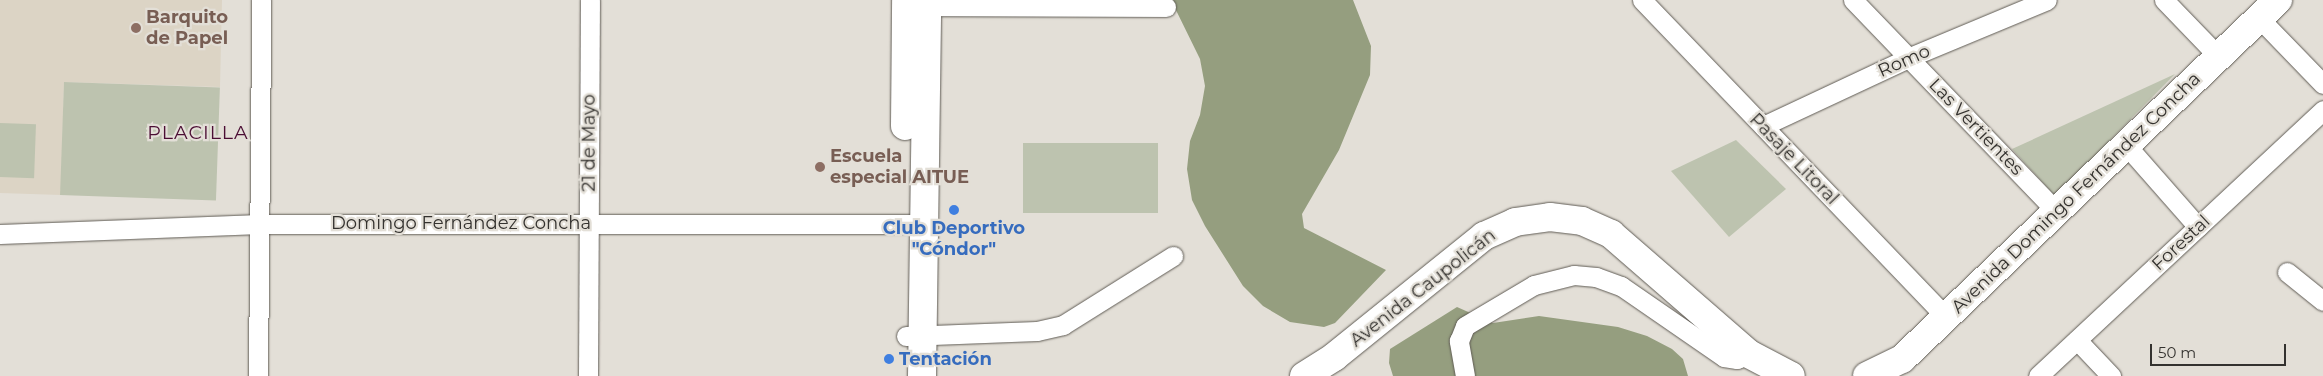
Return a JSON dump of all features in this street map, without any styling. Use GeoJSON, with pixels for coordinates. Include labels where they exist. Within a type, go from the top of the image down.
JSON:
{"type":"FeatureCollection","features":[{"type":"Feature","properties":{"kind":"main road"},"geometry":{"type":"LineString","coordinates":[[916,3],[913,224],[914,335],[922,376]]}},
{"type":"Feature","properties":{"kind":"main road","name":"Avenida Domingo Fernández Concha"},"geometry":{"type":"LineString","coordinates":[[1867,376],[1893,367],[2269,9]]}},
{"type":"Feature","properties":{"kind":"main road","name":"Avenida Caupolicán"},"geometry":{"type":"LineString","coordinates":[[1304,376],[1334,357],[1484,236],[1516,222],[1550,217],[1582,221],[1625,243],[1771,368]]}},
{"type":"Feature","properties":{"kind":"main road"},"geometry":{"type":"LineString","coordinates":[[906,376],[914,335]]}},
{"type":"Feature","properties":{"kind":"street"},"geometry":{"type":"LineString","coordinates":[[258,376],[260,0]]}},
{"type":"Feature","properties":{"kind":"street","name":"21 de Mayo"},"geometry":{"type":"LineString","coordinates":[[588,376],[590,0]]}},
{"type":"Feature","properties":{"kind":"street","name":"Pasaje Litoral"},"geometry":{"type":"LineString","coordinates":[[1642,0],[1946,317]]}},
{"type":"Feature","properties":{"kind":"street","name":"Las Vertientes"},"geometry":{"type":"LineString","coordinates":[[1853,0],[1910,57],[2057,212]]}},
{"type":"Feature","properties":{"kind":"street","name":"Romo"},"geometry":{"type":"LineString","coordinates":[[1763,126],[1910,57],[2047,0]]}},
{"type":"Feature","properties":{"kind":"street"},"geometry":{"type":"LineString","coordinates":[[2164,0],[2219,57]]}},
{"type":"Feature","properties":{"kind":"street"},"geometry":{"type":"LineString","coordinates":[[916,3],[1166,7]]}},
{"type":"Feature","properties":{"kind":"street"},"geometry":{"type":"LineString","coordinates":[[2269,9],[2323,84]]}},
{"type":"Feature","properties":{"kind":"street","name":"Forestal"},"geometry":{"type":"LineString","coordinates":[[2038,376],[2323,110]]}},
{"type":"Feature","properties":{"kind":"street"},"geometry":{"type":"LineString","coordinates":[[2126,145],[2198,227]]}},
{"type":"Feature","properties":{"kind":"street","name":"Domingo Fernández Concha"},"geometry":{"type":"LineString","coordinates":[[0,234],[260,224],[913,224]]}},
{"type":"Feature","properties":{"kind":"street"},"geometry":{"type":"LineString","coordinates":[[914,335],[1037,330],[1063,324],[1173,256]]}},
{"type":"Feature","properties":{"kind":"street"},"geometry":{"type":"LineString","coordinates":[[2287,272],[2323,301]]}},
{"type":"Feature","properties":{"kind":"street"},"geometry":{"type":"LineString","coordinates":[[1465,376],[1459,341],[1465,326],[1534,284],[1574,275],[1596,277],[1621,286],[1724,357],[1771,368]]}},
{"type":"Feature","properties":{"kind":"street"},"geometry":{"type":"LineString","coordinates":[[2077,340],[2111,376]]}},
{"type":"Feature","properties":{"kind":"shaded area"},"geometry":{"type":"Polygon","coordinates":[[[0,0],[222,0],[220,87],[64,82],[61,195],[0,193],[0,0]]]}},
{"type":"Feature","properties":{"kind":"green space"},"geometry":{"type":"Polygon","coordinates":[[[1171,0],[1353,0],[1371,46],[1370,75],[1339,150],[1302,214],[1304,228],[1386,270],[1335,323],[1324,327],[1290,322],[1263,306],[1243,286],[1205,226],[1192,200],[1187,169],[1190,141],[1200,115],[1205,86],[1200,59],[1171,0]]]}},
{"type":"Feature","properties":{"kind":"green space"},"geometry":{"type":"Polygon","coordinates":[[[2175,74],[2055,196],[2012,149],[2175,74]]]}},
{"type":"Feature","properties":{"kind":"green space"},"geometry":{"type":"Polygon","coordinates":[[[64,82],[220,87],[216,200],[60,195],[64,82]]]}},
{"type":"Feature","properties":{"kind":"green space"},"geometry":{"type":"Polygon","coordinates":[[[0,123],[36,124],[34,178],[0,177],[0,123]]]}},
{"type":"Feature","properties":{"kind":"green space"},"geometry":{"type":"Polygon","coordinates":[[[1736,140],[1786,189],[1729,237],[1671,171],[1736,140]]]}},
{"type":"Feature","properties":{"kind":"green space"},"geometry":{"type":"Polygon","coordinates":[[[1023,143],[1158,143],[1158,213],[1023,213],[1023,143]]]}},
{"type":"Feature","properties":{"kind":"green space"},"geometry":{"type":"Polygon","coordinates":[[[1457,307],[1493,323],[1539,316],[1618,327],[1647,336],[1672,349],[1683,359],[1688,376],[1393,376],[1389,363],[1390,349],[1457,307]]]}},
{"type":"Feature","properties":{"kind":"place","name":"Barquito de Papel"},"geometry":{"type":"Point","coordinates":[136,28]}},
{"type":"Feature","properties":{"kind":"place","name":"Escuela especial AITUE"},"geometry":{"type":"Point","coordinates":[820,167]}},
{"type":"Feature","properties":{"kind":"place","name":"Club Deportivo \"Cóndor\""},"geometry":{"type":"Point","coordinates":[954,210]}},
{"type":"Feature","properties":{"kind":"place","name":"Tentación"},"geometry":{"type":"Point","coordinates":[889,359]}},
{"type":"Feature","properties":{"kind":"district","name":"PLACILLA"},"geometry":{"type":"Point","coordinates":[198,133]}}]}
